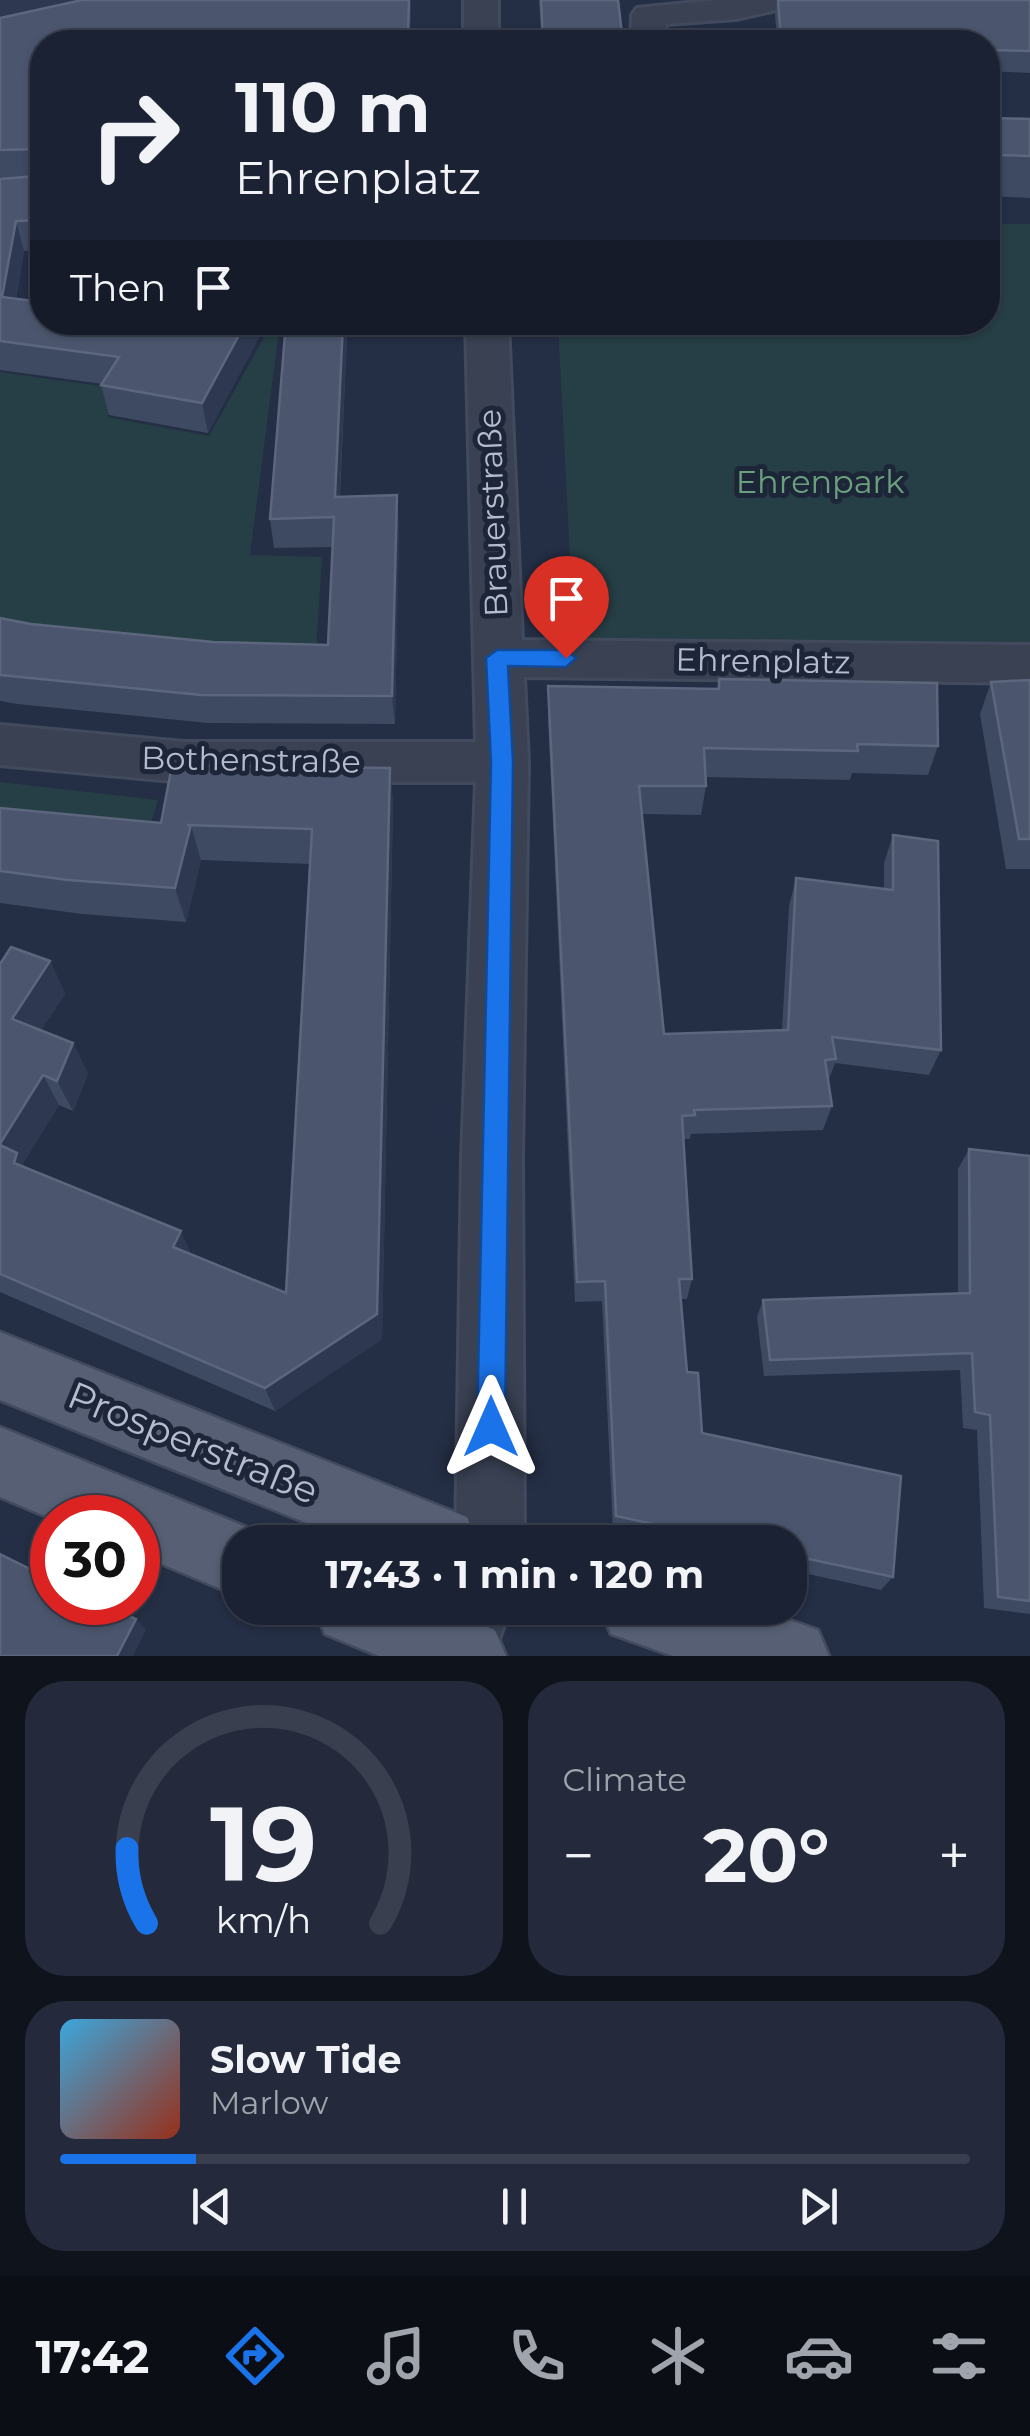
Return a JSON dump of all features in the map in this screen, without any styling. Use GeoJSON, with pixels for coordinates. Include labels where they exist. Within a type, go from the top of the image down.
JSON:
{"type":"FeatureCollection","features":[{"type":"Feature","properties":{"kind":"main road","name":"Prosperstraße"},"geometry":{"type":"LineString","coordinates":[[0,1366],[399,1525]]}},
{"type":"Feature","properties":{"kind":"main road"},"geometry":{"type":"LineString","coordinates":[[0,1462],[80,1495]]}},
{"type":"Feature","properties":{"kind":"main road"},"geometry":{"type":"LineString","coordinates":[[160,1528],[222,1554]]}},
{"type":"Feature","properties":{"kind":"main road"},"geometry":{"type":"LineString","coordinates":[[406,1625],[465,1643]]}},
{"type":"Feature","properties":{"kind":"main road"},"geometry":{"type":"LineString","coordinates":[[692,1625],[792,1656]]}},
{"type":"Feature","properties":{"kind":"street"},"geometry":{"type":"LineString","coordinates":[[481,0],[482,30]]}},
{"type":"Feature","properties":{"kind":"street"},"geometry":{"type":"LineString","coordinates":[[648,30],[648,15],[764,4],[759,30]]}},
{"type":"Feature","properties":{"kind":"street","name":"Brauerstraße"},"geometry":{"type":"LineString","coordinates":[[487,335],[502,762],[492,1158],[490,1525]]}},
{"type":"Feature","properties":{"kind":"street","name":"Ehrenplatz"},"geometry":{"type":"LineString","coordinates":[[497,658],[1030,664]]}},
{"type":"Feature","properties":{"kind":"street","name":"Bothenstraße"},"geometry":{"type":"LineString","coordinates":[[0,745],[184,762],[502,762]]}},
{"type":"Feature","properties":{"kind":"green space","name":"Ehrenpark"},"geometry":{"type":"Polygon","coordinates":[[[1000,224],[1030,224],[1030,645],[574,639],[559,335],[1000,335],[1000,224]]]}},
{"type":"Feature","properties":{"kind":"green space"},"geometry":{"type":"Polygon","coordinates":[[[265,335],[278,335],[250,555],[322,557],[316,654],[0,628],[0,372],[121,389],[107,417],[209,436],[265,335]]]}},
{"type":"Feature","properties":{"kind":"green space"},"geometry":{"type":"Polygon","coordinates":[[[0,782],[158,800],[145,843],[0,832],[0,782]]]}},
{"type":"Feature","properties":{"kind":"building"},"geometry":{"type":"Polygon","coordinates":[[[82,0],[409,0],[408,30],[30,30],[30,149],[0,150],[0,18],[82,0]]]}},
{"type":"Feature","properties":{"kind":"building"},"geometry":{"type":"Polygon","coordinates":[[[541,0],[618,0],[622,30],[542,30],[541,0]]]}},
{"type":"Feature","properties":{"kind":"building"},"geometry":{"type":"Polygon","coordinates":[[[778,0],[1030,0],[1030,51],[1000,50],[1000,30],[780,30],[778,0]]]}},
{"type":"Feature","properties":{"kind":"building"},"geometry":{"type":"Polygon","coordinates":[[[1000,118],[1030,119],[1030,156],[1000,155],[1000,118]]]}},
{"type":"Feature","properties":{"kind":"building"},"geometry":{"type":"Polygon","coordinates":[[[30,177],[30,220],[16,221],[2,297],[30,300],[30,335],[239,335],[202,403],[101,385],[119,357],[0,341],[0,179],[30,177]]]}},
{"type":"Feature","properties":{"kind":"building"},"geometry":{"type":"Polygon","coordinates":[[[285,335],[342,335],[335,497],[397,495],[392,696],[201,695],[0,675],[0,618],[213,642],[328,645],[334,517],[270,519],[285,335]]]}},
{"type":"Feature","properties":{"kind":"building"},"geometry":{"type":"Polygon","coordinates":[[[719,679],[937,683],[938,746],[857,744],[858,751],[704,748],[706,786],[639,786],[664,1034],[788,1030],[796,878],[893,890],[893,835],[938,841],[941,1050],[832,1037],[836,1059],[825,1060],[832,1106],[694,1110],[695,1115],[682,1116],[692,1279],[679,1279],[687,1372],[698,1373],[702,1433],[901,1476],[893,1577],[807,1559],[807,1525],[658,1525],[616,1516],[605,1281],[577,1282],[548,686],[719,689],[719,679]]]}},
{"type":"Feature","properties":{"kind":"building"},"geometry":{"type":"Polygon","coordinates":[[[1030,680],[1030,839],[1019,839],[991,682],[1030,680]]]}},
{"type":"Feature","properties":{"kind":"building"},"geometry":{"type":"Polygon","coordinates":[[[172,765],[390,768],[377,1314],[265,1388],[0,1274],[0,1145],[17,1153],[14,1163],[181,1231],[173,1247],[286,1293],[312,829],[191,825],[175,888],[0,871],[0,808],[161,823],[172,765]]]}},
{"type":"Feature","properties":{"kind":"building"},"geometry":{"type":"Polygon","coordinates":[[[11,947],[50,961],[12,1019],[73,1043],[57,1081],[43,1075],[0,1144],[0,964],[11,947]]]}},
{"type":"Feature","properties":{"kind":"building"},"geometry":{"type":"Polygon","coordinates":[[[969,1149],[1030,1156],[1030,1601],[998,1597],[990,1415],[975,1412],[972,1353],[770,1360],[763,1300],[970,1293],[969,1149]]]}},
{"type":"Feature","properties":{"kind":"building"},"geometry":{"type":"Polygon","coordinates":[[[0,1554],[30,1569],[30,1625],[133,1625],[117,1656],[0,1656],[0,1554]]]}},
{"type":"Feature","properties":{"kind":"route"},"geometry":{"type":"LineString","coordinates":[[491,1427],[492,1158],[502,762],[497,658],[566,658]]}}]}
